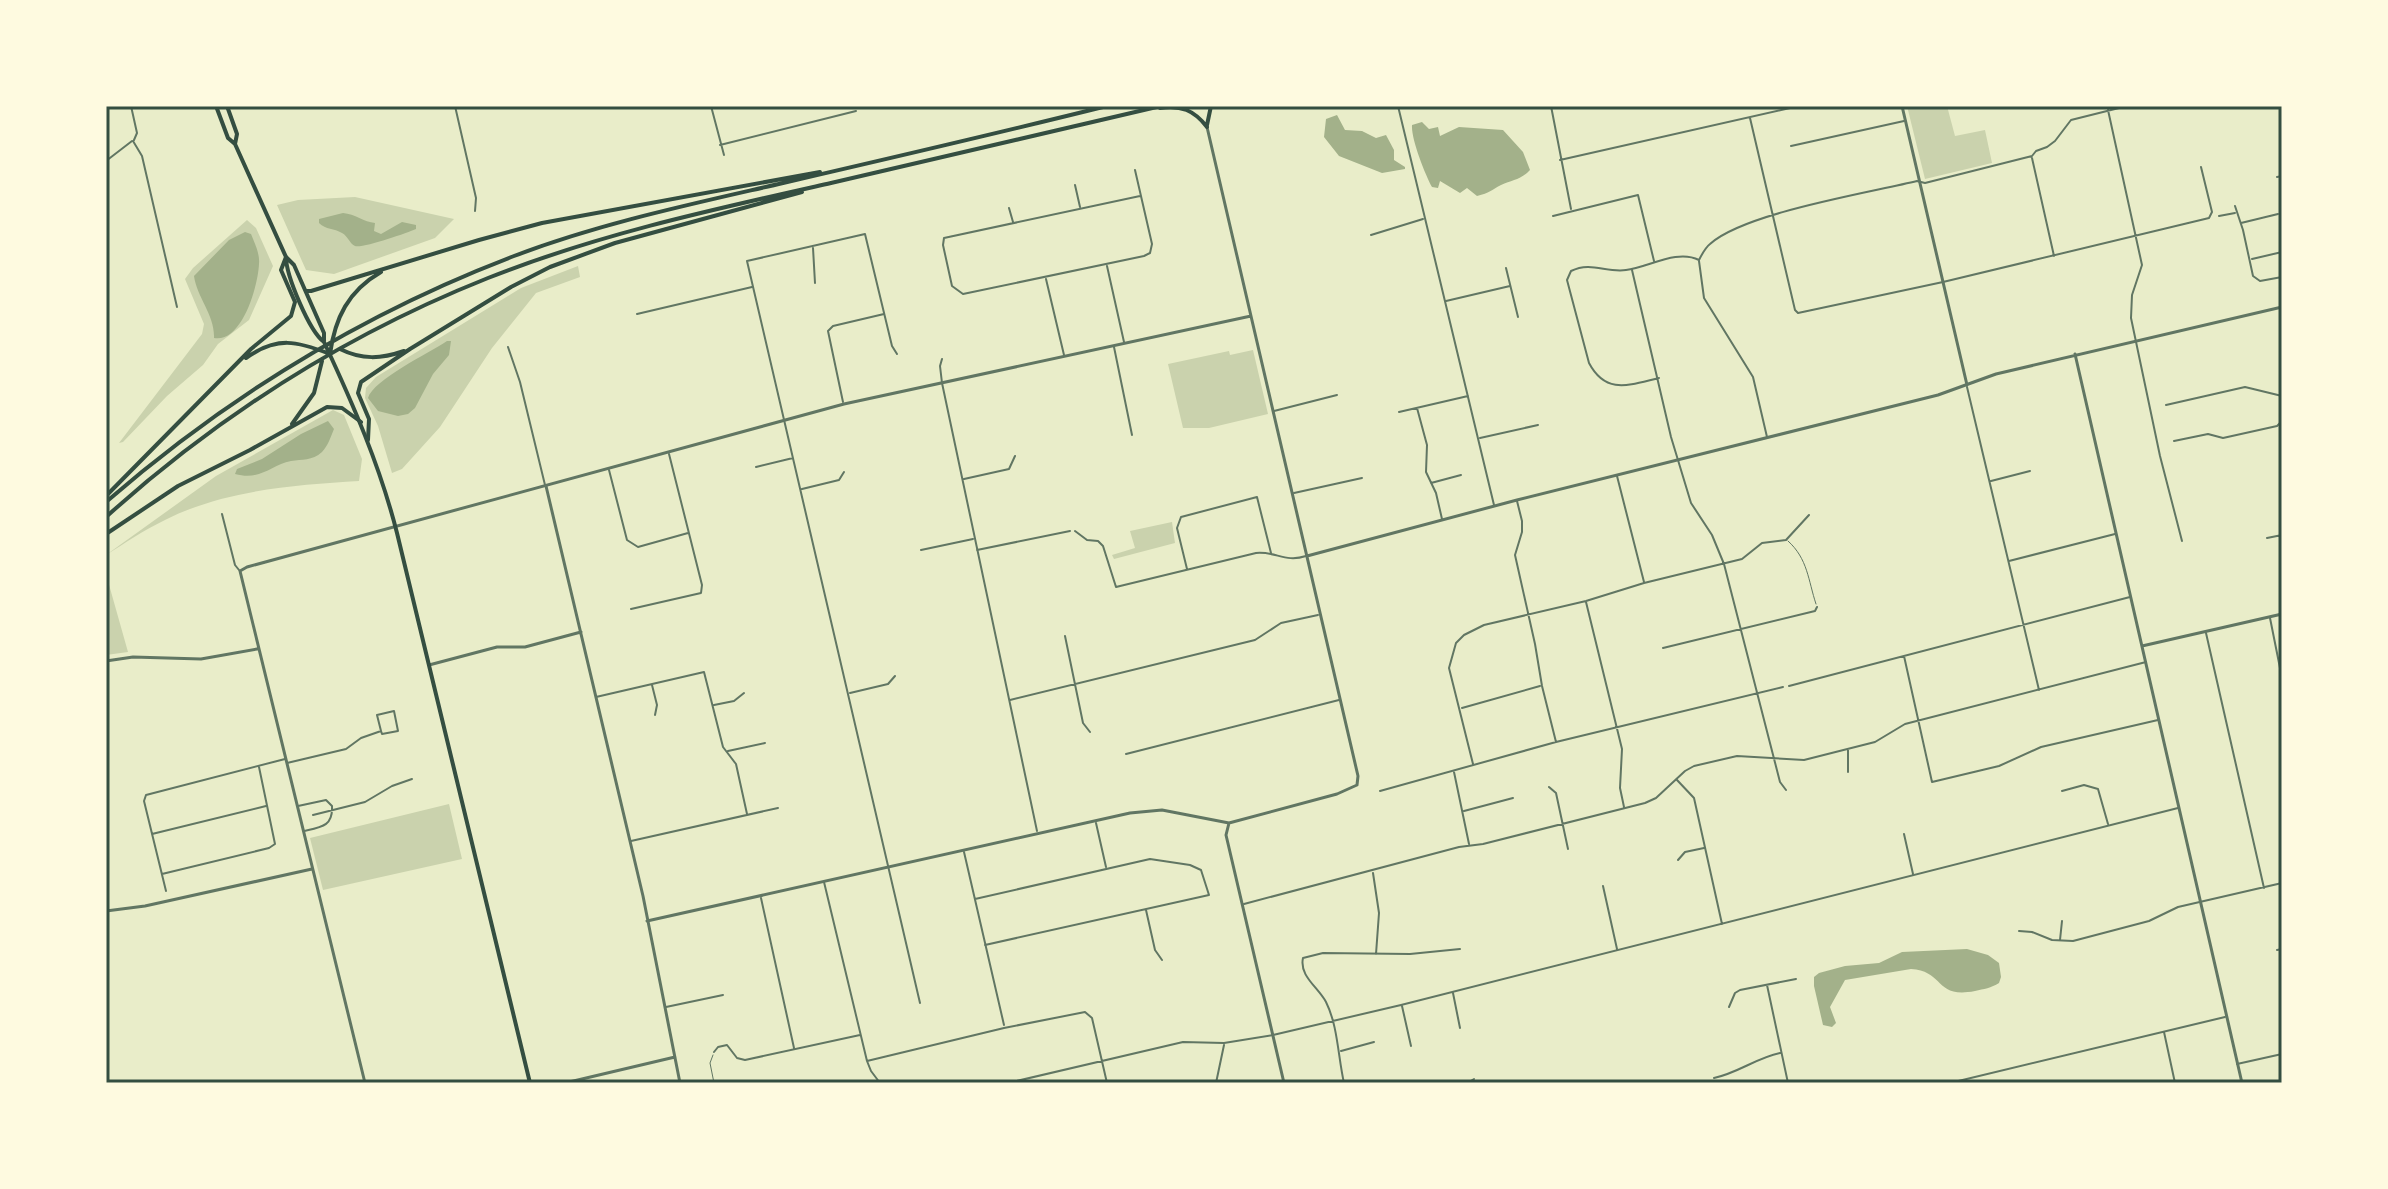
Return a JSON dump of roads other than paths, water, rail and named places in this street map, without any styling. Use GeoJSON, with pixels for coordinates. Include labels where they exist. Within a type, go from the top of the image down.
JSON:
{"type":"FeatureCollection","features":[{"type":"Feature","properties":{"kind":"main road"},"geometry":{"type":"LineString","coordinates":[[216,106],[228,138],[235,144],[324,333],[320,372],[314,393],[287,429]]}},
{"type":"Feature","properties":{"kind":"main road"},"geometry":{"type":"LineString","coordinates":[[227,106],[237,134],[235,144]]}},
{"type":"Feature","properties":{"kind":"main road"},"geometry":{"type":"LineString","coordinates":[[106,499],[194,431],[307,356],[446,284],[556,241],[654,213],[1107,106]]}},
{"type":"Feature","properties":{"kind":"main road"},"geometry":{"type":"LineString","coordinates":[[106,517],[197,442],[251,403],[349,344],[469,286],[576,246],[697,213],[1161,106]]}},
{"type":"Feature","properties":{"kind":"main road"},"geometry":{"type":"LineString","coordinates":[[1207,127],[1211,106]]}},
{"type":"Feature","properties":{"kind":"main road"},"geometry":{"type":"LineString","coordinates":[[1127,114],[1181,107],[1195,114],[1207,127]]}},
{"type":"Feature","properties":{"kind":"main road"},"geometry":{"type":"LineString","coordinates":[[306,291],[493,236],[572,217],[846,168]]}},
{"type":"Feature","properties":{"kind":"main road"},"geometry":{"type":"LineString","coordinates":[[368,440],[369,419],[359,397],[359,385],[410,349],[524,280],[602,247],[871,173]]}},
{"type":"Feature","properties":{"kind":"main road"},"geometry":{"type":"LineString","coordinates":[[286,257],[286,269],[318,337],[324,342],[367,358],[410,349]]}},
{"type":"Feature","properties":{"kind":"main road"},"geometry":{"type":"LineString","coordinates":[[106,499],[238,364],[294,312],[295,302],[281,270],[286,257]]}},
{"type":"Feature","properties":{"kind":"main road"},"geometry":{"type":"LineString","coordinates":[[330,354],[339,317],[353,294],[367,280],[390,268]]}},
{"type":"Feature","properties":{"kind":"main road"},"geometry":{"type":"LineString","coordinates":[[238,364],[259,349],[278,342],[294,343],[330,354]]}},
{"type":"Feature","properties":{"kind":"main road"},"geometry":{"type":"LineString","coordinates":[[324,342],[368,440],[395,526],[530,1083]]}},
{"type":"Feature","properties":{"kind":"main road"},"geometry":{"type":"LineString","coordinates":[[106,534],[178,486],[331,406],[342,408],[361,422]]}},
{"type":"Feature","properties":{"kind":"street"},"geometry":{"type":"LineString","coordinates":[[106,161],[133,141],[137,133],[131,106]]}},
{"type":"Feature","properties":{"kind":"street"},"geometry":{"type":"LineString","coordinates":[[455,106],[476,198],[475,211]]}},
{"type":"Feature","properties":{"kind":"street"},"geometry":{"type":"LineString","coordinates":[[711,106],[724,155]]}},
{"type":"Feature","properties":{"kind":"street"},"geometry":{"type":"LineString","coordinates":[[1398,106],[1494,506]]}},
{"type":"Feature","properties":{"kind":"street"},"geometry":{"type":"LineString","coordinates":[[1551,106],[1572,210]]}},
{"type":"Feature","properties":{"kind":"street"},"geometry":{"type":"LineString","coordinates":[[1560,160],[1799,106]]}},
{"type":"Feature","properties":{"kind":"street"},"geometry":{"type":"LineString","coordinates":[[1902,106],[2039,690]]}},
{"type":"Feature","properties":{"kind":"street"},"geometry":{"type":"LineString","coordinates":[[1767,437],[1753,377],[1704,298],[1699,260],[1708,246],[1724,234],[1772,216],[2032,156],[2055,141],[2071,120],[2127,106]]}},
{"type":"Feature","properties":{"kind":"street"},"geometry":{"type":"LineString","coordinates":[[2108,110],[2142,265],[2130,308],[2160,456],[2182,541]]}},
{"type":"Feature","properties":{"kind":"street"},"geometry":{"type":"LineString","coordinates":[[720,145],[856,111]]}},
{"type":"Feature","properties":{"kind":"street"},"geometry":{"type":"LineString","coordinates":[[1750,118],[1798,313],[2054,256],[2211,215],[2201,167]]}},
{"type":"Feature","properties":{"kind":"street"},"geometry":{"type":"LineString","coordinates":[[1791,146],[1906,121]]}},
{"type":"Feature","properties":{"kind":"street"},"geometry":{"type":"LineString","coordinates":[[647,921],[1144,811],[1162,810],[1229,823],[1337,794],[1357,785],[1358,776],[1207,127]]}},
{"type":"Feature","properties":{"kind":"street"},"geometry":{"type":"LineString","coordinates":[[133,141],[142,156],[177,307]]}},
{"type":"Feature","properties":{"kind":"street"},"geometry":{"type":"LineString","coordinates":[[2032,156],[2054,256]]}},
{"type":"Feature","properties":{"kind":"street"},"geometry":{"type":"LineString","coordinates":[[1135,170],[1152,244],[1150,253],[963,294],[952,286],[944,238],[1140,196]]}},
{"type":"Feature","properties":{"kind":"street"},"geometry":{"type":"LineString","coordinates":[[2277,177],[2282,176]]}},
{"type":"Feature","properties":{"kind":"street"},"geometry":{"type":"LineString","coordinates":[[1075,185],[1080,208]]}},
{"type":"Feature","properties":{"kind":"street"},"geometry":{"type":"LineString","coordinates":[[1553,216],[1638,195],[1654,263]]}},
{"type":"Feature","properties":{"kind":"street"},"geometry":{"type":"LineString","coordinates":[[2235,206],[2256,279],[2264,281],[2282,277]]}},
{"type":"Feature","properties":{"kind":"street"},"geometry":{"type":"LineString","coordinates":[[1009,208],[1013,222]]}},
{"type":"Feature","properties":{"kind":"street"},"geometry":{"type":"LineString","coordinates":[[2219,216],[2236,213]]}},
{"type":"Feature","properties":{"kind":"street"},"geometry":{"type":"LineString","coordinates":[[2241,223],[2278,214]]}},
{"type":"Feature","properties":{"kind":"street"},"geometry":{"type":"LineString","coordinates":[[1371,235],[1424,218]]}},
{"type":"Feature","properties":{"kind":"street"},"geometry":{"type":"LineString","coordinates":[[897,354],[892,346],[865,234],[747,261],[920,1003]]}},
{"type":"Feature","properties":{"kind":"street"},"geometry":{"type":"LineString","coordinates":[[813,246],[815,283]]}},
{"type":"Feature","properties":{"kind":"street"},"geometry":{"type":"LineString","coordinates":[[2250,259],[2282,252]]}},
{"type":"Feature","properties":{"kind":"street"},"geometry":{"type":"LineString","coordinates":[[1659,378],[1626,386],[1604,382],[1594,374],[1567,280],[1571,271],[1588,266],[1632,269],[1679,257],[1692,256],[1699,260]]}},
{"type":"Feature","properties":{"kind":"street"},"geometry":{"type":"LineString","coordinates":[[1106,264],[1125,343]]}},
{"type":"Feature","properties":{"kind":"street"},"geometry":{"type":"LineString","coordinates":[[1506,268],[1518,317]]}},
{"type":"Feature","properties":{"kind":"street"},"geometry":{"type":"LineString","coordinates":[[1632,269],[1671,437],[1691,503],[1712,535],[1724,564],[1780,782],[1786,790]]}},
{"type":"Feature","properties":{"kind":"street"},"geometry":{"type":"LineString","coordinates":[[1046,277],[1064,356]]}},
{"type":"Feature","properties":{"kind":"street"},"geometry":{"type":"LineString","coordinates":[[637,314],[753,286]]}},
{"type":"Feature","properties":{"kind":"street"},"geometry":{"type":"LineString","coordinates":[[1445,302],[1510,286]]}},
{"type":"Feature","properties":{"kind":"street"},"geometry":{"type":"LineString","coordinates":[[1075,531],[1103,546],[1116,587],[1256,553],[1290,560],[1616,474],[1938,395],[1996,374],[2282,307]]}},
{"type":"Feature","properties":{"kind":"street"},"geometry":{"type":"LineString","coordinates":[[844,404],[828,331],[833,326],[884,314]]}},
{"type":"Feature","properties":{"kind":"street"},"geometry":{"type":"LineString","coordinates":[[240,571],[844,404],[1251,316]]}},
{"type":"Feature","properties":{"kind":"street"},"geometry":{"type":"LineString","coordinates":[[1114,345],[1132,435]]}},
{"type":"Feature","properties":{"kind":"street"},"geometry":{"type":"LineString","coordinates":[[508,347],[520,382],[630,841],[680,1083]]}},
{"type":"Feature","properties":{"kind":"street"},"geometry":{"type":"LineString","coordinates":[[2075,354],[2242,1083]]}},
{"type":"Feature","properties":{"kind":"street"},"geometry":{"type":"LineString","coordinates":[[942,359],[942,383],[1037,834]]}},
{"type":"Feature","properties":{"kind":"street"},"geometry":{"type":"LineString","coordinates":[[2166,405],[2245,387],[2282,396]]}},
{"type":"Feature","properties":{"kind":"street"},"geometry":{"type":"LineString","coordinates":[[1273,411],[1337,395]]}},
{"type":"Feature","properties":{"kind":"street"},"geometry":{"type":"LineString","coordinates":[[1399,412],[1468,396]]}},
{"type":"Feature","properties":{"kind":"street"},"geometry":{"type":"LineString","coordinates":[[1417,408],[1427,445],[1426,472],[1443,520]]}},
{"type":"Feature","properties":{"kind":"street"},"geometry":{"type":"LineString","coordinates":[[2174,441],[2208,434],[2223,438],[2277,426],[2282,421]]}},
{"type":"Feature","properties":{"kind":"street"},"geometry":{"type":"LineString","coordinates":[[1478,438],[1538,425]]}},
{"type":"Feature","properties":{"kind":"street"},"geometry":{"type":"LineString","coordinates":[[631,609],[701,593],[702,585],[669,451]]}},
{"type":"Feature","properties":{"kind":"street"},"geometry":{"type":"LineString","coordinates":[[963,480],[1009,469],[1015,456]]}},
{"type":"Feature","properties":{"kind":"street"},"geometry":{"type":"LineString","coordinates":[[756,467],[794,458]]}},
{"type":"Feature","properties":{"kind":"street"},"geometry":{"type":"LineString","coordinates":[[609,468],[627,540],[632,545],[638,547],[689,533]]}},
{"type":"Feature","properties":{"kind":"street"},"geometry":{"type":"LineString","coordinates":[[1990,481],[2030,471]]}},
{"type":"Feature","properties":{"kind":"street"},"geometry":{"type":"LineString","coordinates":[[801,489],[839,480],[844,472]]}},
{"type":"Feature","properties":{"kind":"street"},"geometry":{"type":"LineString","coordinates":[[1616,474],[1644,583]]}},
{"type":"Feature","properties":{"kind":"street"},"geometry":{"type":"LineString","coordinates":[[1431,483],[1461,475]]}},
{"type":"Feature","properties":{"kind":"street"},"geometry":{"type":"LineString","coordinates":[[1292,494],[1362,478]]}},
{"type":"Feature","properties":{"kind":"street"},"geometry":{"type":"LineString","coordinates":[[1187,570],[1177,522],[1181,517],[1257,497],[1271,554]]}},
{"type":"Feature","properties":{"kind":"street"},"geometry":{"type":"LineString","coordinates":[[1517,500],[1522,532],[1515,555],[1556,742]]}},
{"type":"Feature","properties":{"kind":"street"},"geometry":{"type":"LineString","coordinates":[[222,514],[235,565],[240,571],[365,1083]]}},
{"type":"Feature","properties":{"kind":"street"},"geometry":{"type":"LineString","coordinates":[[1473,764],[1450,677],[1450,659],[1456,643],[1474,629],[1742,559],[1762,543],[1786,540],[1809,515]]}},
{"type":"Feature","properties":{"kind":"street"},"geometry":{"type":"LineString","coordinates":[[976,550],[1070,531]]}},
{"type":"Feature","properties":{"kind":"street"},"geometry":{"type":"LineString","coordinates":[[2009,561],[2116,534]]}},
{"type":"Feature","properties":{"kind":"street"},"geometry":{"type":"LineString","coordinates":[[2267,538],[2281,535],[2282,544]]}},
{"type":"Feature","properties":{"kind":"street"},"geometry":{"type":"LineString","coordinates":[[921,550],[974,539]]}},
{"type":"Feature","properties":{"kind":"street"},"geometry":{"type":"LineString","coordinates":[[1789,686],[2131,597]]}},
{"type":"Feature","properties":{"kind":"street"},"geometry":{"type":"LineString","coordinates":[[1586,601],[1622,749],[1620,788],[1625,809]]}},
{"type":"Feature","properties":{"kind":"street"},"geometry":{"type":"LineString","coordinates":[[1663,648],[1815,611],[1817,607]]}},
{"type":"Feature","properties":{"kind":"street"},"geometry":{"type":"LineString","coordinates":[[1009,700],[1255,640],[1281,623],[1321,614]]}},
{"type":"Feature","properties":{"kind":"street"},"geometry":{"type":"LineString","coordinates":[[2142,646],[2282,614]]}},
{"type":"Feature","properties":{"kind":"street"},"geometry":{"type":"LineString","coordinates":[[2269,617],[2282,678]]}},
{"type":"Feature","properties":{"kind":"street"},"geometry":{"type":"LineString","coordinates":[[428,665],[497,647],[525,647],[581,632]]}},
{"type":"Feature","properties":{"kind":"street"},"geometry":{"type":"LineString","coordinates":[[2206,632],[2264,888]]}},
{"type":"Feature","properties":{"kind":"street"},"geometry":{"type":"LineString","coordinates":[[1065,636],[1083,723],[1090,732]]}},
{"type":"Feature","properties":{"kind":"street"},"geometry":{"type":"LineString","coordinates":[[106,661],[133,657],[201,659],[257,649]]}},
{"type":"Feature","properties":{"kind":"street"},"geometry":{"type":"LineString","coordinates":[[1904,656],[1932,782],[1999,766],[2041,747],[2159,720]]}},
{"type":"Feature","properties":{"kind":"street"},"geometry":{"type":"LineString","coordinates":[[1243,905],[1470,845],[1625,809],[1656,798],[1694,766],[1737,756],[1804,760],[1848,750],[1875,742],[1905,724],[2146,662]]}},
{"type":"Feature","properties":{"kind":"street"},"geometry":{"type":"LineString","coordinates":[[596,697],[704,672],[723,747],[736,764],[747,814]]}},
{"type":"Feature","properties":{"kind":"street"},"geometry":{"type":"LineString","coordinates":[[850,693],[888,684],[895,676]]}},
{"type":"Feature","properties":{"kind":"street"},"geometry":{"type":"LineString","coordinates":[[652,684],[657,705],[655,715]]}},
{"type":"Feature","properties":{"kind":"street"},"geometry":{"type":"LineString","coordinates":[[1459,708],[1542,686]]}},
{"type":"Feature","properties":{"kind":"street"},"geometry":{"type":"LineString","coordinates":[[1380,791],[1556,742],[1783,687]]}},
{"type":"Feature","properties":{"kind":"street"},"geometry":{"type":"LineString","coordinates":[[713,706],[734,701],[744,693]]}},
{"type":"Feature","properties":{"kind":"street"},"geometry":{"type":"LineString","coordinates":[[1126,754],[1340,700]]}},
{"type":"Feature","properties":{"kind":"street"},"geometry":{"type":"LineString","coordinates":[[394,711],[398,731],[382,734],[381,731],[377,715],[394,711]]}},
{"type":"Feature","properties":{"kind":"street"},"geometry":{"type":"LineString","coordinates":[[166,891],[144,801],[146,795],[258,766],[346,749],[361,738],[381,731]]}},
{"type":"Feature","properties":{"kind":"street"},"geometry":{"type":"LineString","coordinates":[[727,751],[765,743]]}},
{"type":"Feature","properties":{"kind":"street"},"geometry":{"type":"LineString","coordinates":[[1848,750],[1848,772]]}},
{"type":"Feature","properties":{"kind":"street"},"geometry":{"type":"LineString","coordinates":[[162,874],[275,844],[258,766]]}},
{"type":"Feature","properties":{"kind":"street"},"geometry":{"type":"LineString","coordinates":[[1454,772],[1470,845]]}},
{"type":"Feature","properties":{"kind":"street"},"geometry":{"type":"LineString","coordinates":[[313,815],[365,802],[392,786],[412,779]]}},
{"type":"Feature","properties":{"kind":"street"},"geometry":{"type":"LineString","coordinates":[[1676,780],[1694,798],[1722,924]]}},
{"type":"Feature","properties":{"kind":"street"},"geometry":{"type":"LineString","coordinates":[[2062,791],[2084,785],[2098,789],[2108,825]]}},
{"type":"Feature","properties":{"kind":"street"},"geometry":{"type":"LineString","coordinates":[[1549,787],[1556,793],[1568,849]]}},
{"type":"Feature","properties":{"kind":"street"},"geometry":{"type":"LineString","coordinates":[[1462,811],[1513,798]]}},
{"type":"Feature","properties":{"kind":"street"},"geometry":{"type":"LineString","coordinates":[[297,807],[326,800],[333,810],[327,826],[303,832]]}},
{"type":"Feature","properties":{"kind":"street"},"geometry":{"type":"LineString","coordinates":[[152,834],[268,806]]}},
{"type":"Feature","properties":{"kind":"street"},"geometry":{"type":"LineString","coordinates":[[630,841],[778,808]]}},
{"type":"Feature","properties":{"kind":"street"},"geometry":{"type":"LineString","coordinates":[[1008,1083],[1183,1042],[1224,1043],[1273,1035],[1401,1005],[2179,808]]}},
{"type":"Feature","properties":{"kind":"street"},"geometry":{"type":"LineString","coordinates":[[1096,821],[1106,869]]}},
{"type":"Feature","properties":{"kind":"street"},"geometry":{"type":"LineString","coordinates":[[1229,823],[1226,835],[1284,1083]]}},
{"type":"Feature","properties":{"kind":"street"},"geometry":{"type":"LineString","coordinates":[[1904,834],[1914,875]]}},
{"type":"Feature","properties":{"kind":"street"},"geometry":{"type":"LineString","coordinates":[[1678,860],[1685,852],[1705,848]]}},
{"type":"Feature","properties":{"kind":"street"},"geometry":{"type":"LineString","coordinates":[[964,851],[1004,1028]]}},
{"type":"Feature","properties":{"kind":"street"},"geometry":{"type":"LineString","coordinates":[[975,899],[1150,859],[1190,865],[1201,870],[1209,895],[985,945]]}},
{"type":"Feature","properties":{"kind":"street"},"geometry":{"type":"LineString","coordinates":[[106,911],[152,905],[312,869]]}},
{"type":"Feature","properties":{"kind":"street"},"geometry":{"type":"LineString","coordinates":[[1373,872],[1379,913],[1376,954]]}},
{"type":"Feature","properties":{"kind":"street"},"geometry":{"type":"LineString","coordinates":[[824,881],[867,1061],[880,1083]]}},
{"type":"Feature","properties":{"kind":"street"},"geometry":{"type":"LineString","coordinates":[[2019,931],[2032,932],[2060,942],[2073,941],[2149,921],[2178,907],[2282,883]]}},
{"type":"Feature","properties":{"kind":"street"},"geometry":{"type":"LineString","coordinates":[[1603,886],[1618,950]]}},
{"type":"Feature","properties":{"kind":"street"},"geometry":{"type":"LineString","coordinates":[[760,896],[794,1049]]}},
{"type":"Feature","properties":{"kind":"street"},"geometry":{"type":"LineString","coordinates":[[1146,909],[1156,953],[1162,960]]}},
{"type":"Feature","properties":{"kind":"street"},"geometry":{"type":"LineString","coordinates":[[2060,942],[2062,921]]}},
{"type":"Feature","properties":{"kind":"street"},"geometry":{"type":"LineString","coordinates":[[1344,1083],[1340,1051],[1326,1003],[1301,967],[1303,958],[1323,953],[1422,954],[1460,949]]}},
{"type":"Feature","properties":{"kind":"street"},"geometry":{"type":"LineString","coordinates":[[2277,950],[2282,949]]}},
{"type":"Feature","properties":{"kind":"street"},"geometry":{"type":"LineString","coordinates":[[1729,1007],[1735,993],[1796,979]]}},
{"type":"Feature","properties":{"kind":"street"},"geometry":{"type":"LineString","coordinates":[[1767,985],[1788,1083]]}},
{"type":"Feature","properties":{"kind":"street"},"geometry":{"type":"LineString","coordinates":[[1452,992],[1460,1028]]}},
{"type":"Feature","properties":{"kind":"street"},"geometry":{"type":"LineString","coordinates":[[665,1007],[723,995]]}},
{"type":"Feature","properties":{"kind":"street"},"geometry":{"type":"LineString","coordinates":[[1401,1005],[1411,1046]]}},
{"type":"Feature","properties":{"kind":"street"},"geometry":{"type":"LineString","coordinates":[[867,1061],[1081,1012],[1088,1013],[1092,1018],[1107,1083]]}},
{"type":"Feature","properties":{"kind":"street"},"geometry":{"type":"LineString","coordinates":[[1950,1083],[2227,1017]]}},
{"type":"Feature","properties":{"kind":"street"},"geometry":{"type":"LineString","coordinates":[[2164,1031],[2175,1083]]}},
{"type":"Feature","properties":{"kind":"street"},"geometry":{"type":"LineString","coordinates":[[714,1052],[720,1046],[730,1046],[737,1058],[742,1060],[861,1034]]}},
{"type":"Feature","properties":{"kind":"street"},"geometry":{"type":"LineString","coordinates":[[1340,1051],[1374,1042]]}},
{"type":"Feature","properties":{"kind":"street"},"geometry":{"type":"LineString","coordinates":[[1216,1083],[1224,1043]]}},
{"type":"Feature","properties":{"kind":"street"},"geometry":{"type":"LineString","coordinates":[[1714,1078],[1733,1074],[1763,1057],[1781,1053]]}},
{"type":"Feature","properties":{"kind":"street"},"geometry":{"type":"LineString","coordinates":[[2237,1064],[2282,1054]]}},
{"type":"Feature","properties":{"kind":"street"},"geometry":{"type":"LineString","coordinates":[[565,1083],[675,1057]]}},
{"type":"Feature","properties":{"kind":"street"},"geometry":{"type":"LineString","coordinates":[[1467,1083],[1474,1079]]}},
{"type":"Feature","properties":{"kind":"lane"},"geometry":{"type":"LineString","coordinates":[[1786,540],[1800,551],[1804,559],[1817,607]]}},
{"type":"Feature","properties":{"kind":"lane"},"geometry":{"type":"LineString","coordinates":[[714,1052],[710,1063],[714,1083]]}}]}
